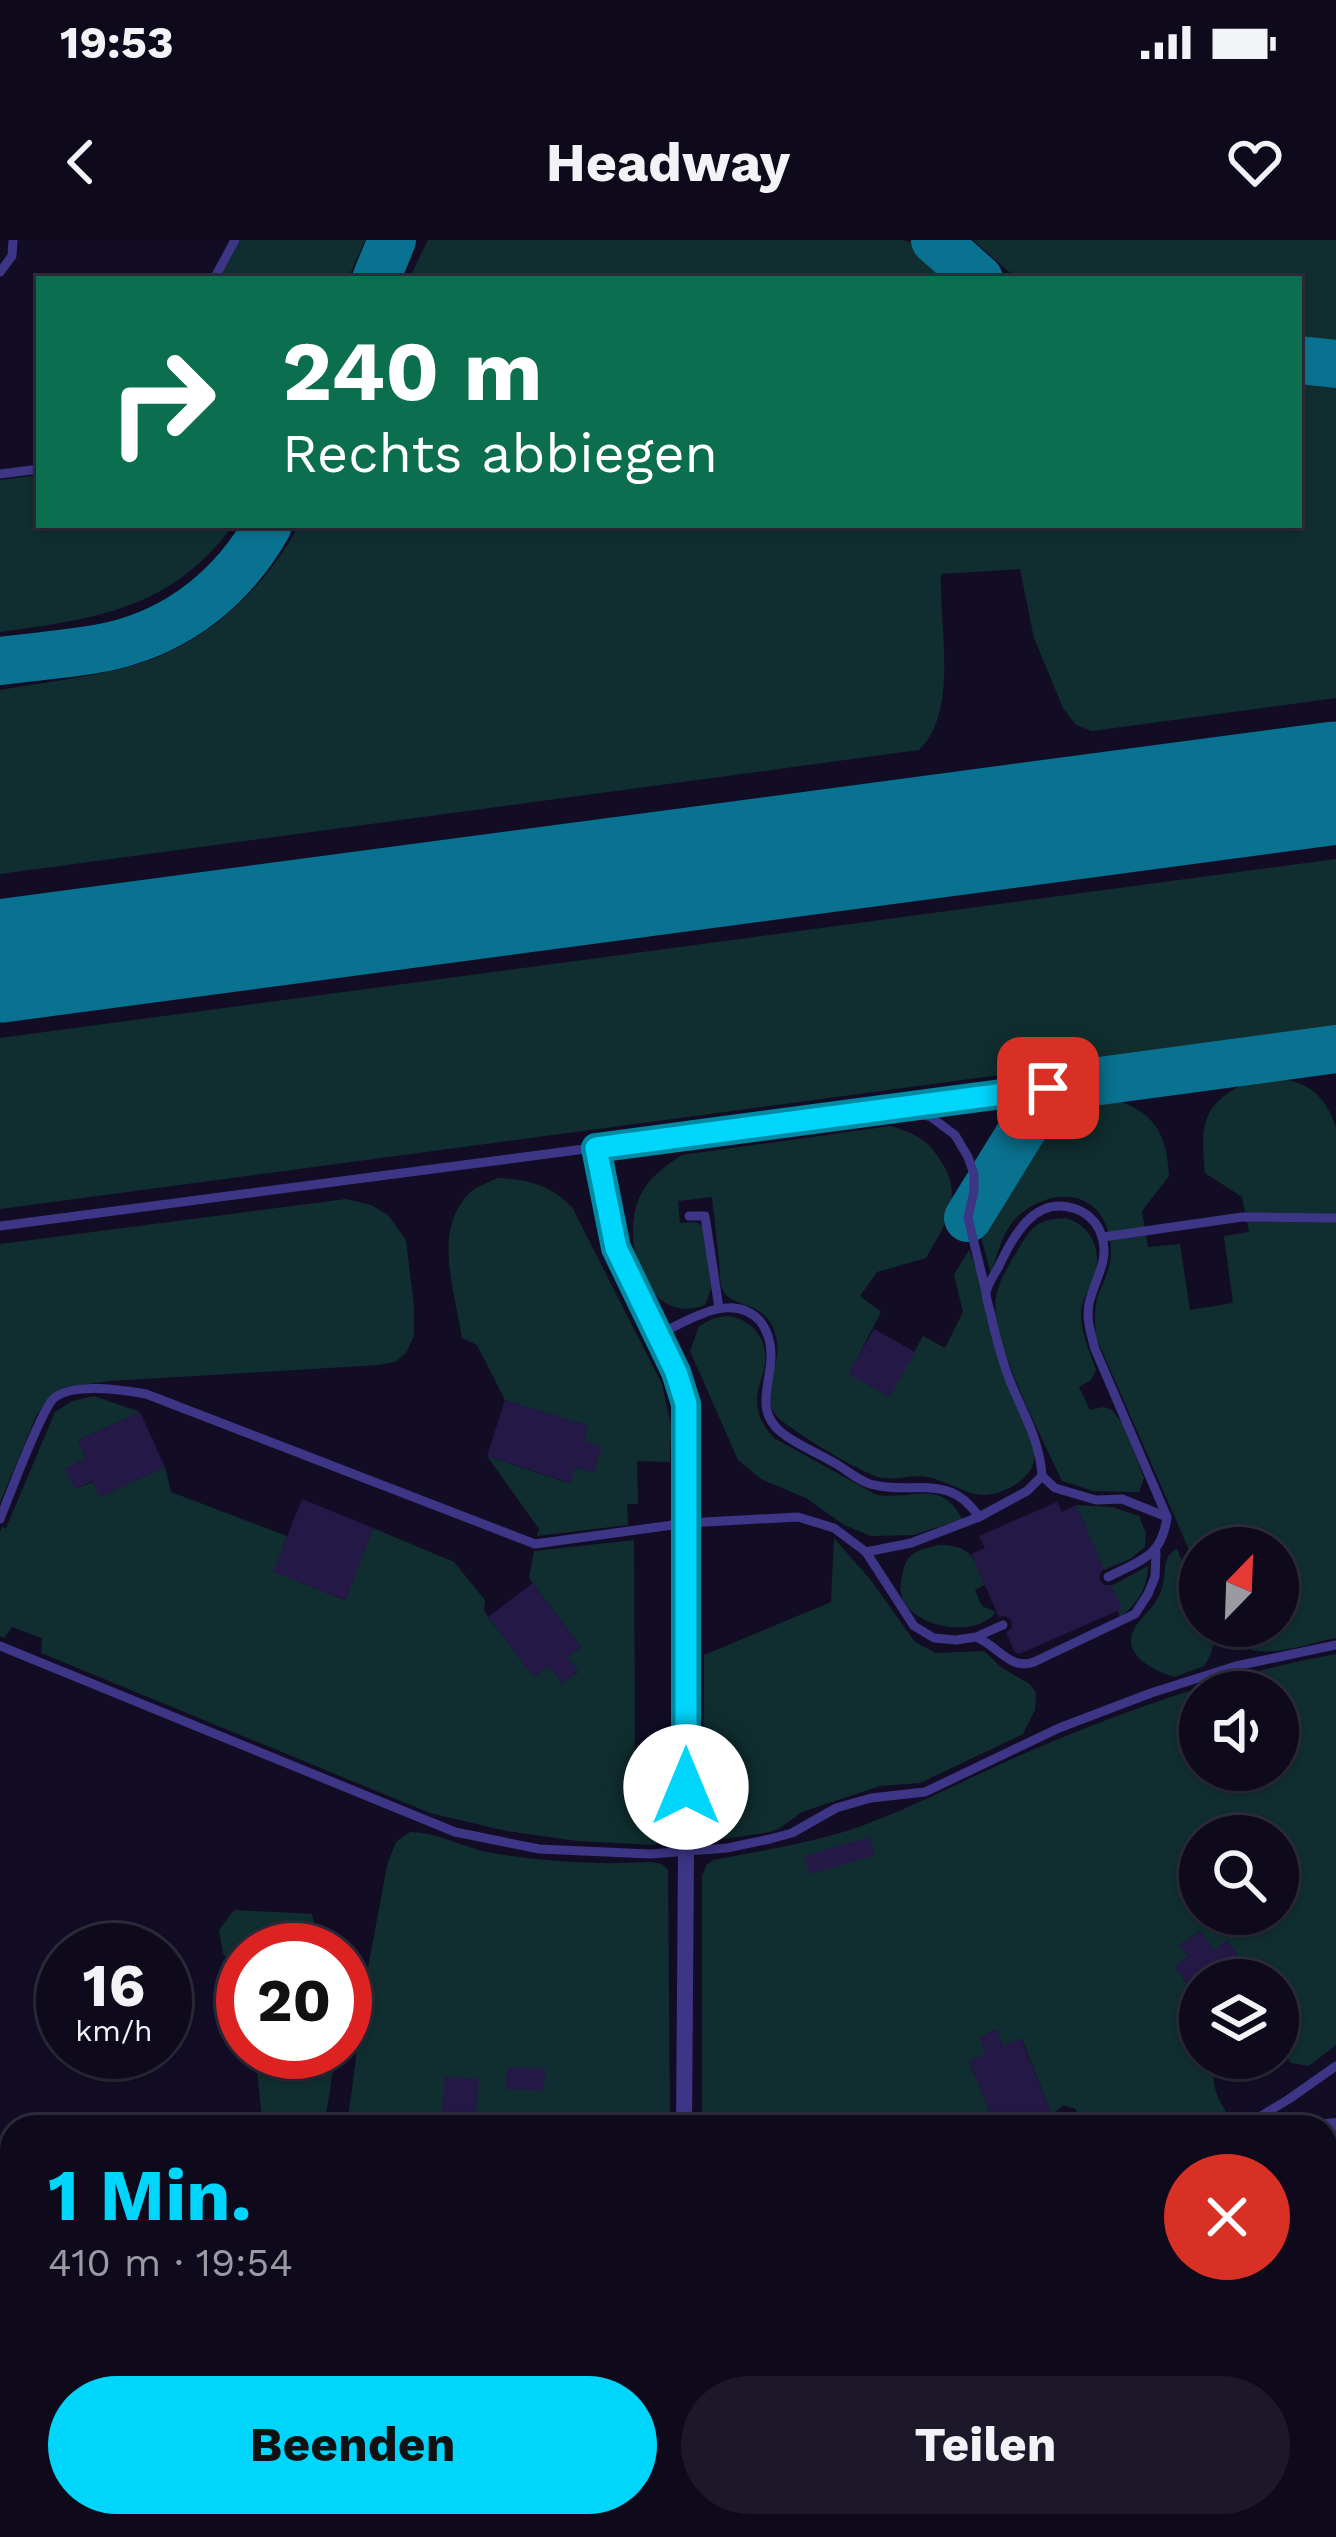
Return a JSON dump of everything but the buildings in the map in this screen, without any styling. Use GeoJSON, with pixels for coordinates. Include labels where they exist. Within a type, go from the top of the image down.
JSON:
{"type":"FeatureCollection","features":[{"type":"Feature","properties":{"kind":"street"},"geometry":{"type":"LineString","coordinates":[[684,2115],[686,1851]]}},
{"type":"Feature","properties":{"kind":"lane"},"geometry":{"type":"LineString","coordinates":[[0,272],[12,256],[14,240]]}},
{"type":"Feature","properties":{"kind":"lane"},"geometry":{"type":"LineString","coordinates":[[216,276],[235,240]]}},
{"type":"Feature","properties":{"kind":"lane"},"geometry":{"type":"LineString","coordinates":[[0,474],[36,469]]}},
{"type":"Feature","properties":{"kind":"lane"},"geometry":{"type":"LineString","coordinates":[[0,1226],[1048,1088]]}},
{"type":"Feature","properties":{"kind":"lane"},"geometry":{"type":"LineString","coordinates":[[898,1108],[931,1117],[955,1135],[968,1157],[974,1174],[968,1217],[1003,1361],[1041,1454],[1042,1476],[1055,1489],[1096,1500],[1122,1499],[1167,1517]]}},
{"type":"Feature","properties":{"kind":"lane"},"geometry":{"type":"LineString","coordinates":[[596,1148],[616,1248],[676,1372],[686,1404],[685,1832]]}},
{"type":"Feature","properties":{"kind":"lane"},"geometry":{"type":"LineString","coordinates":[[976,1637],[1024,1666],[1135,1614],[1155,1576],[1156,1552],[1167,1517],[1088,1324],[1089,1303],[1102,1271],[1103,1237],[1096,1223],[1084,1212],[1066,1206],[1037,1212],[1016,1230],[986,1292]]}},
{"type":"Feature","properties":{"kind":"lane"},"geometry":{"type":"LineString","coordinates":[[689,1216],[705,1216],[719,1308]]}},
{"type":"Feature","properties":{"kind":"lane"},"geometry":{"type":"LineString","coordinates":[[1103,1237],[1242,1217],[1336,1217]]}},
{"type":"Feature","properties":{"kind":"lane"},"geometry":{"type":"LineString","coordinates":[[658,1334],[719,1308],[748,1312],[766,1329],[771,1352],[764,1401],[766,1412],[782,1433],[862,1481],[944,1489],[965,1500],[979,1517]]}},
{"type":"Feature","properties":{"kind":"lane"},"geometry":{"type":"LineString","coordinates":[[0,1519],[54,1399],[115,1388],[146,1394],[536,1544],[688,1523],[798,1517],[834,1528],[866,1552],[914,1626],[934,1638],[976,1637],[1003,1625]]}},
{"type":"Feature","properties":{"kind":"lane"},"geometry":{"type":"LineString","coordinates":[[866,1552],[910,1543],[979,1517],[1027,1492],[1042,1476]]}},
{"type":"Feature","properties":{"kind":"lane"},"geometry":{"type":"LineString","coordinates":[[1108,1577],[1156,1552]]}},
{"type":"Feature","properties":{"kind":"lane"},"geometry":{"type":"LineString","coordinates":[[0,1646],[455,1832],[572,1852],[650,1854],[770,1839],[836,1808],[871,1798],[925,1792],[1059,1728],[1151,1693],[1236,1666],[1336,1645]]}},
{"type":"Feature","properties":{"kind":"lane"},"geometry":{"type":"LineString","coordinates":[[1263,2115],[1336,2066]]}},
{"type":"Feature","properties":{"kind":"green space"},"geometry":{"type":"Polygon","coordinates":[[[240,240],[365,240],[349,276],[221,276],[240,240]]]}},
{"type":"Feature","properties":{"kind":"green space"},"geometry":{"type":"Polygon","coordinates":[[[428,240],[902,240],[915,243],[950,276],[410,276],[428,240]]]}},
{"type":"Feature","properties":{"kind":"green space"},"geometry":{"type":"Polygon","coordinates":[[[973,240],[1336,240],[1336,347],[1302,343],[1302,276],[1014,276],[973,240]]]}},
{"type":"Feature","properties":{"kind":"green space"},"geometry":{"type":"Polygon","coordinates":[[[1302,381],[1336,385],[1336,698],[1092,731],[1076,725],[1063,708],[1034,638],[1020,569],[941,574],[943,691],[931,734],[919,750],[0,874],[0,690],[121,669],[177,648],[247,596],[297,528],[1302,528],[1302,381]]]}},
{"type":"Feature","properties":{"kind":"green space"},"geometry":{"type":"Polygon","coordinates":[[[36,475],[36,528],[230,528],[184,575],[130,605],[68,622],[0,632],[0,480],[36,475]]]}},
{"type":"Feature","properties":{"kind":"green space"},"geometry":{"type":"Polygon","coordinates":[[[1336,859],[1336,1030],[0,1209],[0,1038],[1336,859]]]}},
{"type":"Feature","properties":{"kind":"green space"},"geometry":{"type":"Polygon","coordinates":[[[1257,1077],[1296,1082],[1324,1102],[1336,1128],[1336,1638],[1299,1647],[1299,1527],[1179,1527],[1096,1337],[1096,1304],[1111,1254],[1104,1220],[1085,1201],[1072,1197],[1032,1206],[1009,1227],[991,1274],[980,1233],[1055,1116],[1085,1101],[1122,1103],[1149,1119],[1166,1154],[1169,1176],[1142,1211],[1148,1247],[1180,1244],[1190,1310],[1233,1303],[1224,1236],[1249,1232],[1242,1197],[1205,1173],[1203,1137],[1209,1113],[1226,1095],[1257,1077]]]}},
{"type":"Feature","properties":{"kind":"green space"},"geometry":{"type":"Polygon","coordinates":[[[891,1126],[916,1136],[933,1150],[949,1178],[951,1202],[926,1258],[877,1272],[860,1296],[881,1312],[849,1374],[890,1396],[923,1336],[945,1348],[963,1312],[954,1275],[969,1250],[1000,1365],[1033,1448],[1028,1473],[1000,1492],[969,1492],[927,1477],[873,1475],[825,1450],[774,1413],[770,1396],[778,1350],[773,1327],[766,1317],[733,1300],[722,1288],[712,1197],[678,1201],[680,1223],[696,1222],[704,1227],[711,1289],[705,1305],[684,1309],[667,1304],[642,1275],[636,1255],[633,1233],[641,1194],[682,1155],[891,1126]]]}},
{"type":"Feature","properties":{"kind":"green space"},"geometry":{"type":"Polygon","coordinates":[[[497,1178],[538,1185],[572,1207],[662,1384],[671,1426],[670,1462],[637,1461],[638,1504],[627,1504],[628,1525],[537,1536],[539,1529],[487,1456],[569,1483],[575,1467],[594,1472],[584,1441],[588,1426],[505,1400],[477,1345],[462,1338],[449,1261],[452,1223],[472,1191],[497,1178]]]}},
{"type":"Feature","properties":{"kind":"green space"},"geometry":{"type":"Polygon","coordinates":[[[346,1199],[388,1215],[406,1240],[414,1336],[406,1353],[395,1362],[378,1365],[64,1387],[52,1394],[36,1416],[0,1503],[0,1244],[346,1199]]]}},
{"type":"Feature","properties":{"kind":"green space"},"geometry":{"type":"Polygon","coordinates":[[[1065,1218],[1088,1233],[1097,1259],[1081,1314],[1096,1370],[1079,1387],[1090,1410],[1112,1410],[1123,1424],[1144,1478],[1139,1492],[1093,1491],[1062,1481],[1019,1389],[1001,1337],[996,1296],[1007,1268],[1034,1227],[1065,1218]]]}},
{"type":"Feature","properties":{"kind":"green space"},"geometry":{"type":"Polygon","coordinates":[[[727,1316],[744,1321],[761,1338],[765,1364],[758,1408],[774,1438],[877,1495],[936,1495],[954,1506],[962,1519],[914,1535],[871,1536],[844,1525],[806,1498],[761,1479],[738,1460],[690,1351],[699,1326],[727,1316]]]}},
{"type":"Feature","properties":{"kind":"green space"},"geometry":{"type":"Polygon","coordinates":[[[94,1396],[140,1412],[78,1440],[86,1458],[66,1468],[75,1489],[93,1482],[100,1496],[165,1467],[171,1492],[287,1536],[274,1572],[345,1600],[373,1528],[454,1562],[485,1600],[488,1617],[534,1677],[549,1666],[562,1683],[578,1672],[567,1657],[581,1647],[529,1578],[534,1551],[634,1540],[635,1757],[668,1771],[666,1839],[654,1845],[577,1841],[430,1813],[41,1653],[42,1638],[12,1627],[4,1638],[0,1636],[0,1532],[6,1528],[55,1412],[72,1401],[94,1396]]]}},
{"type":"Feature","properties":{"kind":"green space"},"geometry":{"type":"Polygon","coordinates":[[[1076,1505],[1112,1507],[1139,1516],[1146,1533],[1145,1547],[1104,1570],[1076,1505]]]}},
{"type":"Feature","properties":{"kind":"green space"},"geometry":{"type":"Polygon","coordinates":[[[834,1538],[915,1642],[936,1653],[984,1651],[1030,1684],[1036,1693],[1035,1710],[1023,1734],[920,1783],[880,1786],[802,1812],[770,1832],[712,1838],[703,1828],[704,1655],[831,1602],[834,1538]]]}},
{"type":"Feature","properties":{"kind":"green space"},"geometry":{"type":"Polygon","coordinates":[[[940,1545],[959,1548],[974,1560],[985,1585],[975,1590],[982,1606],[996,1612],[987,1620],[948,1627],[921,1618],[903,1600],[901,1581],[908,1559],[940,1545]]]}},
{"type":"Feature","properties":{"kind":"green space"},"geometry":{"type":"Polygon","coordinates":[[[1177,1549],[1179,1554],[1179,1647],[1213,1647],[1204,1666],[1179,1671],[1174,1677],[1139,1658],[1131,1642],[1138,1623],[1159,1596],[1177,1549]]]}},
{"type":"Feature","properties":{"kind":"green space"},"geometry":{"type":"Polygon","coordinates":[[[1148,1566],[1140,1595],[1120,1617],[1111,1586],[1148,1566]]]}},
{"type":"Feature","properties":{"kind":"green space"},"geometry":{"type":"Polygon","coordinates":[[[1245,1647],[1298,1647],[1274,1651],[1245,1647]]]}},
{"type":"Feature","properties":{"kind":"green space"},"geometry":{"type":"Polygon","coordinates":[[[1336,1654],[1336,2045],[1309,2066],[1299,2064],[1299,1959],[1240,1959],[1228,1941],[1213,1950],[1203,1935],[1299,1935],[1299,1815],[1179,1815],[1179,1935],[1194,1935],[1180,1945],[1188,1957],[1175,1966],[1179,1972],[1179,2079],[1214,2079],[1228,2115],[1077,2115],[1076,2109],[1063,2105],[1052,2115],[1022,2039],[1003,2046],[996,2030],[980,2037],[987,2054],[969,2061],[991,2115],[702,2115],[702,1876],[707,1864],[864,1825],[1023,1754],[1176,1695],[1179,1791],[1299,1791],[1299,1671],[1261,1671],[1336,1654]]]}},
{"type":"Feature","properties":{"kind":"green space"},"geometry":{"type":"Polygon","coordinates":[[[410,1832],[512,1856],[662,1864],[668,1870],[670,2115],[349,2115],[353,2079],[372,2079],[372,1946],[387,1865],[396,1842],[410,1832]]]}},
{"type":"Feature","properties":{"kind":"green space"},"geometry":{"type":"Polygon","coordinates":[[[234,1910],[312,1914],[314,1923],[224,1923],[234,1910]]]}},
{"type":"Feature","properties":{"kind":"green space"},"geometry":{"type":"Polygon","coordinates":[[[258,2079],[332,2079],[326,2115],[262,2115],[258,2079]]]}},
{"type":"Feature","properties":{"kind":"taxiway"},"geometry":{"type":"LineString","coordinates":[[377,276],[392,240]]}},
{"type":"Feature","properties":{"kind":"taxiway"},"geometry":{"type":"LineString","coordinates":[[935,240],[976,276]]}},
{"type":"Feature","properties":{"kind":"taxiway"},"geometry":{"type":"LineString","coordinates":[[1302,360],[1336,364]]}},
{"type":"Feature","properties":{"kind":"taxiway"},"geometry":{"type":"LineString","coordinates":[[0,661],[97,649],[160,629],[222,586],[266,528]]}},
{"type":"Feature","properties":{"kind":"taxiway"},"geometry":{"type":"LineString","coordinates":[[968,1218],[1048,1088],[1336,1049]]}},
{"type":"Feature","properties":{"kind":"runway"},"geometry":{"type":"LineString","coordinates":[[0,961],[1336,783]]}},
{"type":"Feature","properties":{"kind":"route"},"geometry":{"type":"LineString","coordinates":[[686,1787],[686,1404],[676,1372],[616,1248],[596,1148],[1048,1088]]}}]}
